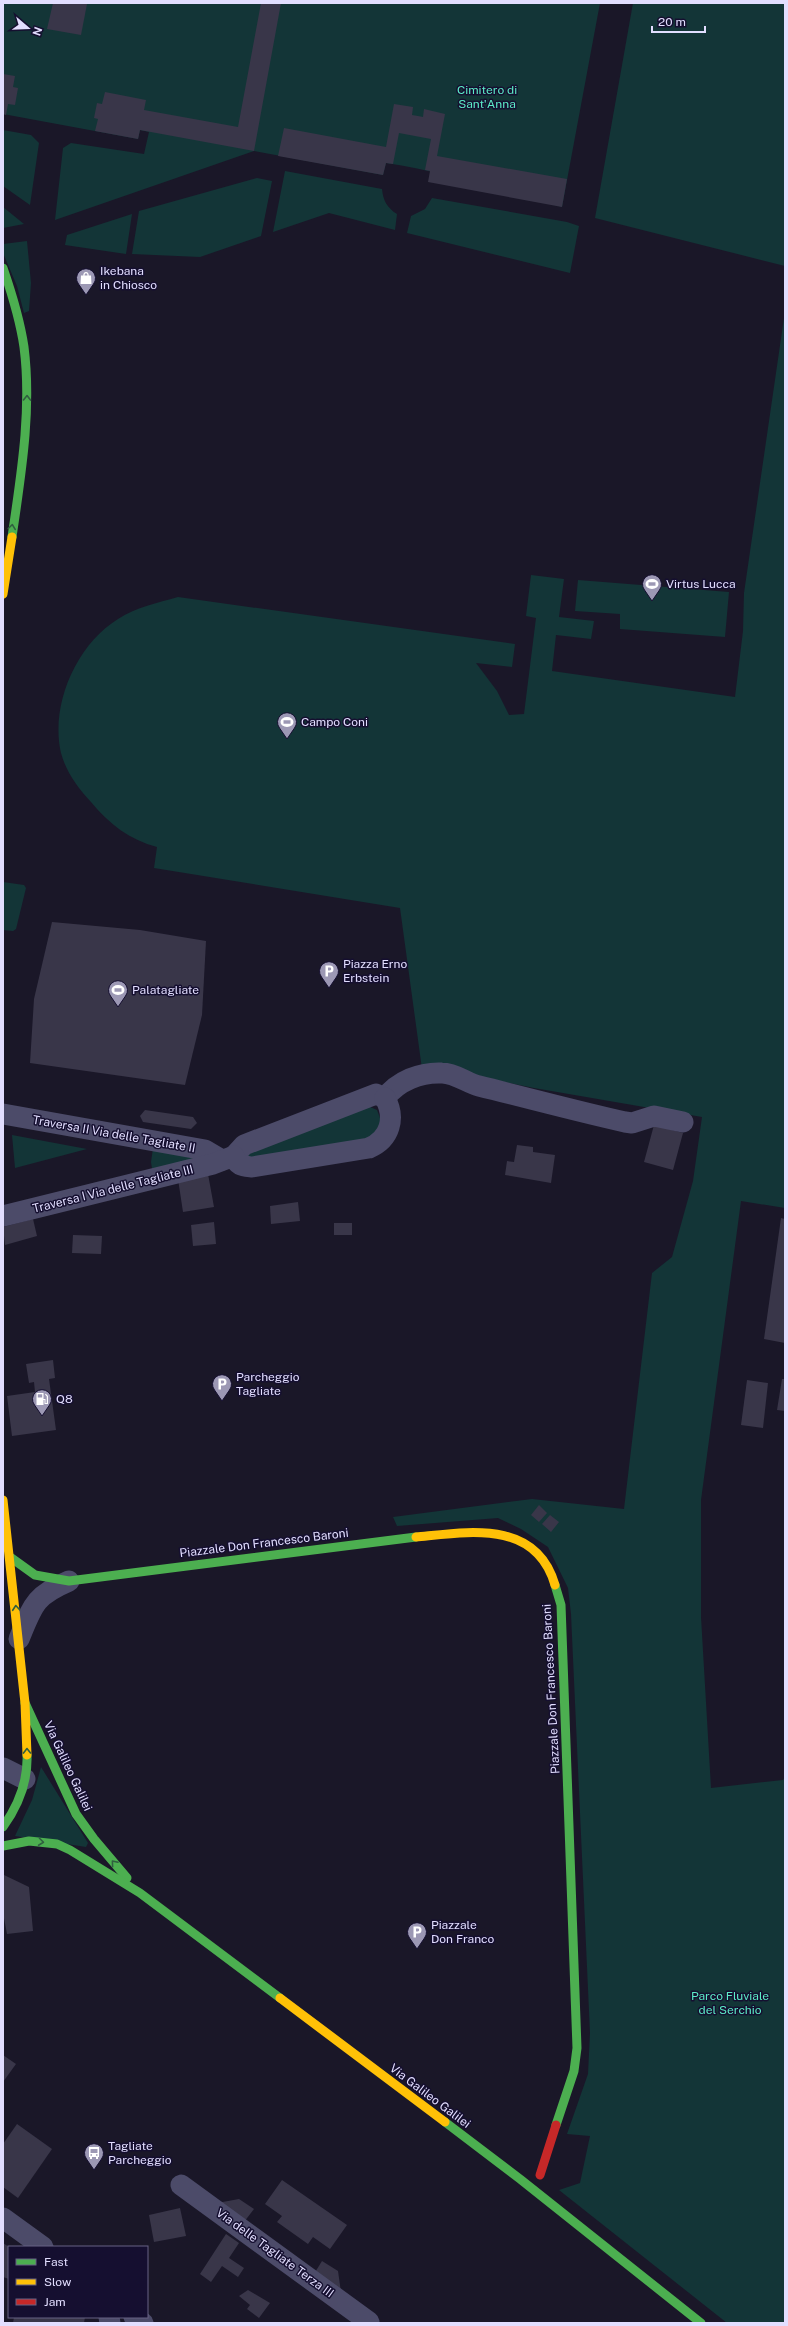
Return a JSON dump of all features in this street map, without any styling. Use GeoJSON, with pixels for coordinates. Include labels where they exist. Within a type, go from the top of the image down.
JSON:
{"type":"FeatureCollection","features":[{"type":"Feature","properties":{"kind":"main road"},"geometry":{"type":"LineString","coordinates":[[3,268],[11,288],[21,324],[28,381],[28,403],[3,594]]}},
{"type":"Feature","properties":{"kind":"main road"},"geometry":{"type":"LineString","coordinates":[[3,1500],[26,1703],[27,1758],[25,1779],[17,1804],[3,1826]]}},
{"type":"Feature","properties":{"kind":"main road","name":"Piazzale Don Francesco Baroni"},"geometry":{"type":"LineString","coordinates":[[10,1557],[35,1575],[69,1581],[389,1539],[476,1531],[500,1532],[538,1554],[551,1571],[561,1605],[576,2048],[574,2071],[540,2175]]}},
{"type":"Feature","properties":{"kind":"main road","name":"Via Galileo Galilei"},"geometry":{"type":"LineString","coordinates":[[26,1703],[61,1786],[77,1814],[88,1831],[140,1893]]}},
{"type":"Feature","properties":{"kind":"main road","name":"Via Galileo Galilei"},"geometry":{"type":"LineString","coordinates":[[3,1846],[29,1841],[56,1844],[70,1850],[140,1893],[520,2179],[701,2323]]}},
{"type":"Feature","properties":{"kind":"street"},"geometry":{"type":"LineString","coordinates":[[228,1158],[244,1145],[376,1094],[385,1098],[393,1088],[402,1082],[423,1075],[443,1073],[477,1086],[625,1122],[632,1123],[654,1116],[683,1122]]}},
{"type":"Feature","properties":{"kind":"street","name":"Traversa II Via delle Tagliate II"},"geometry":{"type":"LineString","coordinates":[[3,1114],[205,1150],[228,1158],[242,1166],[252,1167],[369,1148],[378,1144],[386,1136],[390,1123],[390,1108],[385,1098]]}},
{"type":"Feature","properties":{"kind":"street","name":"Traversa I Via delle Tagliate III"},"geometry":{"type":"LineString","coordinates":[[3,1216],[228,1158]]}},
{"type":"Feature","properties":{"kind":"street"},"geometry":{"type":"LineString","coordinates":[[19,1639],[36,1601],[50,1589],[69,1581]]}},
{"type":"Feature","properties":{"kind":"street"},"geometry":{"type":"LineString","coordinates":[[3,1768],[25,1779]]}},
{"type":"Feature","properties":{"kind":"street","name":"Via delle Tagliate Terza III"},"geometry":{"type":"LineString","coordinates":[[181,2185],[369,2322]]}},
{"type":"Feature","properties":{"kind":"street"},"geometry":{"type":"LineString","coordinates":[[3,2218],[42,2246]]}},
{"type":"Feature","properties":{"kind":"green space","name":"Cimitero di Sant'Anna"},"geometry":{"type":"Polygon","coordinates":[[[3,3],[600,3],[562,207],[430,171],[386,163],[383,175],[254,151],[55,220],[63,148],[71,143],[144,154],[149,132],[140,130],[138,139],[3,114],[3,3]]]}},
{"type":"Feature","properties":{"kind":"green space"},"geometry":{"type":"Polygon","coordinates":[[[633,3],[785,3],[785,266],[595,218],[633,3]]]}},
{"type":"Feature","properties":{"kind":"green space"},"geometry":{"type":"Polygon","coordinates":[[[3,130],[31,135],[39,143],[30,205],[3,186],[3,130]]]}},
{"type":"Feature","properties":{"kind":"green space"},"geometry":{"type":"Polygon","coordinates":[[[285,171],[382,189],[383,197],[386,203],[397,214],[395,230],[329,213],[273,232],[285,171]]]}},
{"type":"Feature","properties":{"kind":"green space"},"geometry":{"type":"Polygon","coordinates":[[[257,178],[272,181],[261,236],[200,257],[132,254],[139,211],[257,178]]]}},
{"type":"Feature","properties":{"kind":"green space"},"geometry":{"type":"Polygon","coordinates":[[[432,198],[567,222],[579,226],[570,273],[407,233],[411,216],[425,209],[432,198]]]}},
{"type":"Feature","properties":{"kind":"green space"},"geometry":{"type":"Polygon","coordinates":[[[3,207],[24,224],[3,228],[3,207]]]}},
{"type":"Feature","properties":{"kind":"green space"},"geometry":{"type":"Polygon","coordinates":[[[132,214],[126,254],[65,245],[67,235],[132,214]]]}},
{"type":"Feature","properties":{"kind":"green space"},"geometry":{"type":"Polygon","coordinates":[[[27,241],[31,283],[29,311],[24,313],[17,286],[3,253],[3,244],[27,241]]]}},
{"type":"Feature","properties":{"kind":"green space","name":"Parco Fluviale del Serchio"},"geometry":{"type":"Polygon","coordinates":[[[785,311],[785,1208],[741,1201],[701,1500],[701,1617],[711,1788],[783,1780],[785,1777],[785,2323],[727,2323],[559,2190],[580,2183],[590,2136],[567,2134],[588,2074],[590,2033],[571,1614],[568,1588],[548,1547],[521,1529],[498,1518],[397,1526],[393,1517],[532,1499],[624,1509],[652,1273],[672,1257],[693,1181],[702,1117],[534,1088],[469,1075],[422,1069],[400,908],[154,868],[157,847],[138,840],[113,824],[86,797],[73,779],[66,767],[61,753],[59,715],[63,696],[79,660],[90,644],[103,630],[132,611],[178,597],[515,644],[512,667],[476,663],[497,691],[509,715],[524,714],[536,618],[526,616],[531,575],[564,579],[559,617],[594,621],[591,639],[556,635],[552,671],[735,697],[743,631],[744,593],[785,311]]]}},
{"type":"Feature","properties":{"kind":"green space","name":"Virtus Lucca"},"geometry":{"type":"Polygon","coordinates":[[[578,580],[729,592],[725,637],[620,629],[620,614],[575,611],[578,580]]]}},
{"type":"Feature","properties":{"kind":"green space"},"geometry":{"type":"Polygon","coordinates":[[[3,882],[24,885],[26,888],[16,929],[13,931],[3,930],[3,882]]]}},
{"type":"Feature","properties":{"kind":"green space"},"geometry":{"type":"Polygon","coordinates":[[[368,1106],[377,1110],[382,1123],[374,1139],[248,1161],[246,1150],[368,1106]]]}},
{"type":"Feature","properties":{"kind":"green space"},"geometry":{"type":"Polygon","coordinates":[[[12,1135],[87,1149],[15,1168],[12,1135]]]}},
{"type":"Feature","properties":{"kind":"green space"},"geometry":{"type":"Polygon","coordinates":[[[153,1148],[202,1158],[153,1175],[151,1162],[153,1148]]]}},
{"type":"Feature","properties":{"kind":"green space"},"geometry":{"type":"Polygon","coordinates":[[[41,1767],[88,1843],[86,1847],[15,1836],[32,1800],[41,1767]]]}},
{"type":"Feature","properties":{"kind":"building"},"geometry":{"type":"Polygon","coordinates":[[[53,3],[87,4],[81,35],[47,29],[53,3]]]}},
{"type":"Feature","properties":{"kind":"building"},"geometry":{"type":"Polygon","coordinates":[[[261,3],[281,3],[254,151],[140,130],[138,139],[95,131],[98,119],[94,118],[97,103],[102,104],[105,92],[146,100],[144,110],[238,127],[261,3]]]}},
{"type":"Feature","properties":{"kind":"building"},"geometry":{"type":"Polygon","coordinates":[[[3,74],[15,76],[13,87],[18,88],[15,105],[8,104],[6,115],[3,114],[3,74]]]}},
{"type":"Feature","properties":{"kind":"building"},"geometry":{"type":"Polygon","coordinates":[[[394,104],[413,107],[412,115],[423,117],[424,109],[445,114],[437,156],[567,179],[562,207],[428,182],[430,171],[425,170],[431,139],[399,133],[393,164],[386,163],[383,175],[278,156],[284,128],[386,147],[394,104]]]}},
{"type":"Feature","properties":{"kind":"building","name":"Palatagliate"},"geometry":{"type":"Polygon","coordinates":[[[52,922],[140,930],[206,941],[202,1015],[185,1085],[30,1063],[34,999],[52,922]]]}},
{"type":"Feature","properties":{"kind":"building"},"geometry":{"type":"Polygon","coordinates":[[[145,1110],[193,1117],[197,1123],[191,1129],[143,1122],[140,1116],[145,1110]]]}},
{"type":"Feature","properties":{"kind":"building"},"geometry":{"type":"Polygon","coordinates":[[[654,1125],[683,1133],[673,1170],[644,1162],[654,1125]]]}},
{"type":"Feature","properties":{"kind":"building"},"geometry":{"type":"Polygon","coordinates":[[[517,1145],[533,1147],[533,1152],[555,1155],[551,1183],[505,1175],[507,1161],[514,1162],[517,1145]]]}},
{"type":"Feature","properties":{"kind":"building"},"geometry":{"type":"Polygon","coordinates":[[[208,1174],[214,1207],[183,1212],[178,1179],[208,1174]]]}},
{"type":"Feature","properties":{"kind":"building"},"geometry":{"type":"Polygon","coordinates":[[[298,1202],[300,1221],[271,1224],[270,1206],[298,1202]]]}},
{"type":"Feature","properties":{"kind":"building"},"geometry":{"type":"Polygon","coordinates":[[[781,1218],[785,1219],[785,1343],[764,1339],[781,1218]]]}},
{"type":"Feature","properties":{"kind":"building"},"geometry":{"type":"Polygon","coordinates":[[[33,1219],[37,1236],[5,1245],[3,1227],[33,1219]]]}},
{"type":"Feature","properties":{"kind":"building"},"geometry":{"type":"Polygon","coordinates":[[[214,1222],[216,1244],[193,1246],[191,1225],[214,1222]]]}},
{"type":"Feature","properties":{"kind":"building"},"geometry":{"type":"Polygon","coordinates":[[[334,1223],[352,1223],[352,1235],[334,1235],[334,1223]]]}},
{"type":"Feature","properties":{"kind":"building"},"geometry":{"type":"Polygon","coordinates":[[[73,1235],[102,1236],[101,1254],[72,1253],[73,1235]]]}},
{"type":"Feature","properties":{"kind":"building"},"geometry":{"type":"Polygon","coordinates":[[[53,1360],[55,1378],[49,1379],[56,1430],[12,1436],[7,1396],[35,1392],[34,1382],[29,1383],[26,1364],[53,1360]]]}},
{"type":"Feature","properties":{"kind":"building"},"geometry":{"type":"Polygon","coordinates":[[[782,1379],[785,1379],[785,1411],[777,1410],[782,1379]]]}},
{"type":"Feature","properties":{"kind":"building"},"geometry":{"type":"Polygon","coordinates":[[[747,1380],[768,1383],[763,1428],[741,1425],[747,1380]]]}},
{"type":"Feature","properties":{"kind":"building"},"geometry":{"type":"Polygon","coordinates":[[[539,1505],[547,1513],[539,1522],[531,1515],[539,1505]]]}},
{"type":"Feature","properties":{"kind":"building"},"geometry":{"type":"Polygon","coordinates":[[[550,1515],[559,1522],[551,1532],[542,1524],[550,1515]]]}},
{"type":"Feature","properties":{"kind":"building"},"geometry":{"type":"Polygon","coordinates":[[[4,1875],[29,1887],[33,1931],[7,1934],[3,1913],[4,1875]]]}},
{"type":"Feature","properties":{"kind":"building"},"geometry":{"type":"Polygon","coordinates":[[[3,2055],[16,2064],[3,2082],[3,2055]]]}},
{"type":"Feature","properties":{"kind":"building"},"geometry":{"type":"Polygon","coordinates":[[[17,2124],[52,2149],[18,2198],[3,2187],[3,2144],[17,2124]]]}},
{"type":"Feature","properties":{"kind":"building"},"geometry":{"type":"Polygon","coordinates":[[[282,2180],[347,2225],[330,2249],[313,2237],[308,2244],[277,2222],[282,2216],[265,2204],[282,2180]]]}},
{"type":"Feature","properties":{"kind":"building"},"geometry":{"type":"Polygon","coordinates":[[[239,2199],[254,2209],[244,2222],[217,2203],[239,2199]]]}},
{"type":"Feature","properties":{"kind":"building"},"geometry":{"type":"Polygon","coordinates":[[[180,2208],[186,2236],[154,2242],[149,2215],[180,2208]]]}},
{"type":"Feature","properties":{"kind":"building"},"geometry":{"type":"Polygon","coordinates":[[[226,2234],[239,2243],[229,2258],[244,2268],[238,2277],[222,2266],[211,2282],[200,2274],[226,2234]]]}},
{"type":"Feature","properties":{"kind":"building"},"geometry":{"type":"Polygon","coordinates":[[[3,2243],[8,2246],[8,2279],[3,2277],[3,2243]]]}},
{"type":"Feature","properties":{"kind":"building"},"geometry":{"type":"Polygon","coordinates":[[[322,2261],[338,2271],[341,2292],[314,2274],[322,2261]]]}},
{"type":"Feature","properties":{"kind":"building"},"geometry":{"type":"Polygon","coordinates":[[[248,2290],[270,2303],[259,2318],[247,2309],[250,2305],[239,2296],[248,2290]]]}},
{"type":"Feature","properties":{"kind":"building"},"geometry":{"type":"Polygon","coordinates":[[[14,2318],[85,2318],[84,2323],[13,2323],[14,2318]]]}},
{"type":"Feature","properties":{"kind":"traffic: fast"},"geometry":{"type":"LineString","coordinates":[[3,268],[13,297],[24,347],[27,395],[19,490],[12,537]]}},
{"type":"Feature","properties":{"kind":"traffic: fast"},"geometry":{"type":"LineString","coordinates":[[10,1557],[35,1575],[69,1581],[416,1537]]}},
{"type":"Feature","properties":{"kind":"traffic: fast"},"geometry":{"type":"LineString","coordinates":[[555,1585],[561,1605],[577,2048],[574,2071],[556,2125]]}},
{"type":"Feature","properties":{"kind":"traffic: fast"},"geometry":{"type":"LineString","coordinates":[[25,1703],[76,1814],[94,1839],[127,1878]]}},
{"type":"Feature","properties":{"kind":"traffic: fast"},"geometry":{"type":"LineString","coordinates":[[3,1827],[13,1811],[21,1793],[26,1774],[27,1755]]}},
{"type":"Feature","properties":{"kind":"traffic: fast"},"geometry":{"type":"LineString","coordinates":[[3,1846],[29,1841],[57,1844],[70,1850],[140,1893],[280,1998]]}},
{"type":"Feature","properties":{"kind":"traffic: fast"},"geometry":{"type":"LineString","coordinates":[[445,2122],[520,2179],[701,2323]]}},
{"type":"Feature","properties":{"kind":"traffic: slow"},"geometry":{"type":"LineString","coordinates":[[3,594],[12,537]]}},
{"type":"Feature","properties":{"kind":"traffic: slow"},"geometry":{"type":"LineString","coordinates":[[3,1500],[25,1703],[27,1755]]}},
{"type":"Feature","properties":{"kind":"traffic: slow"},"geometry":{"type":"LineString","coordinates":[[416,1537],[457,1533],[478,1533],[498,1534],[516,1539],[533,1549],[546,1564],[555,1585]]}},
{"type":"Feature","properties":{"kind":"traffic: slow"},"geometry":{"type":"LineString","coordinates":[[280,1998],[445,2122]]}},
{"type":"Feature","properties":{"kind":"traffic: jam"},"geometry":{"type":"LineString","coordinates":[[540,2175],[556,2125]]}},
{"type":"Feature","properties":{"kind":"place","name":"Ikebana in Chiosco"},"geometry":{"type":"Point","coordinates":[86,295]}},
{"type":"Feature","properties":{"kind":"place","name":"Virtus Lucca"},"geometry":{"type":"Point","coordinates":[652,601]}},
{"type":"Feature","properties":{"kind":"place","name":"Campo Coni"},"geometry":{"type":"Point","coordinates":[287,739]}},
{"type":"Feature","properties":{"kind":"place","name":"Piazza Erno Erbstein"},"geometry":{"type":"Point","coordinates":[329,988]}},
{"type":"Feature","properties":{"kind":"place","name":"Palatagliate"},"geometry":{"type":"Point","coordinates":[118,1007]}},
{"type":"Feature","properties":{"kind":"place","name":"Parcheggio Tagliate"},"geometry":{"type":"Point","coordinates":[222,1401]}},
{"type":"Feature","properties":{"kind":"place","name":"Q8"},"geometry":{"type":"Point","coordinates":[42,1416]}},
{"type":"Feature","properties":{"kind":"place","name":"Piazzale Don Franco"},"geometry":{"type":"Point","coordinates":[417,1949]}},
{"type":"Feature","properties":{"kind":"place","name":"Tagliate Parcheggio"},"geometry":{"type":"Point","coordinates":[94,2170]}}]}
